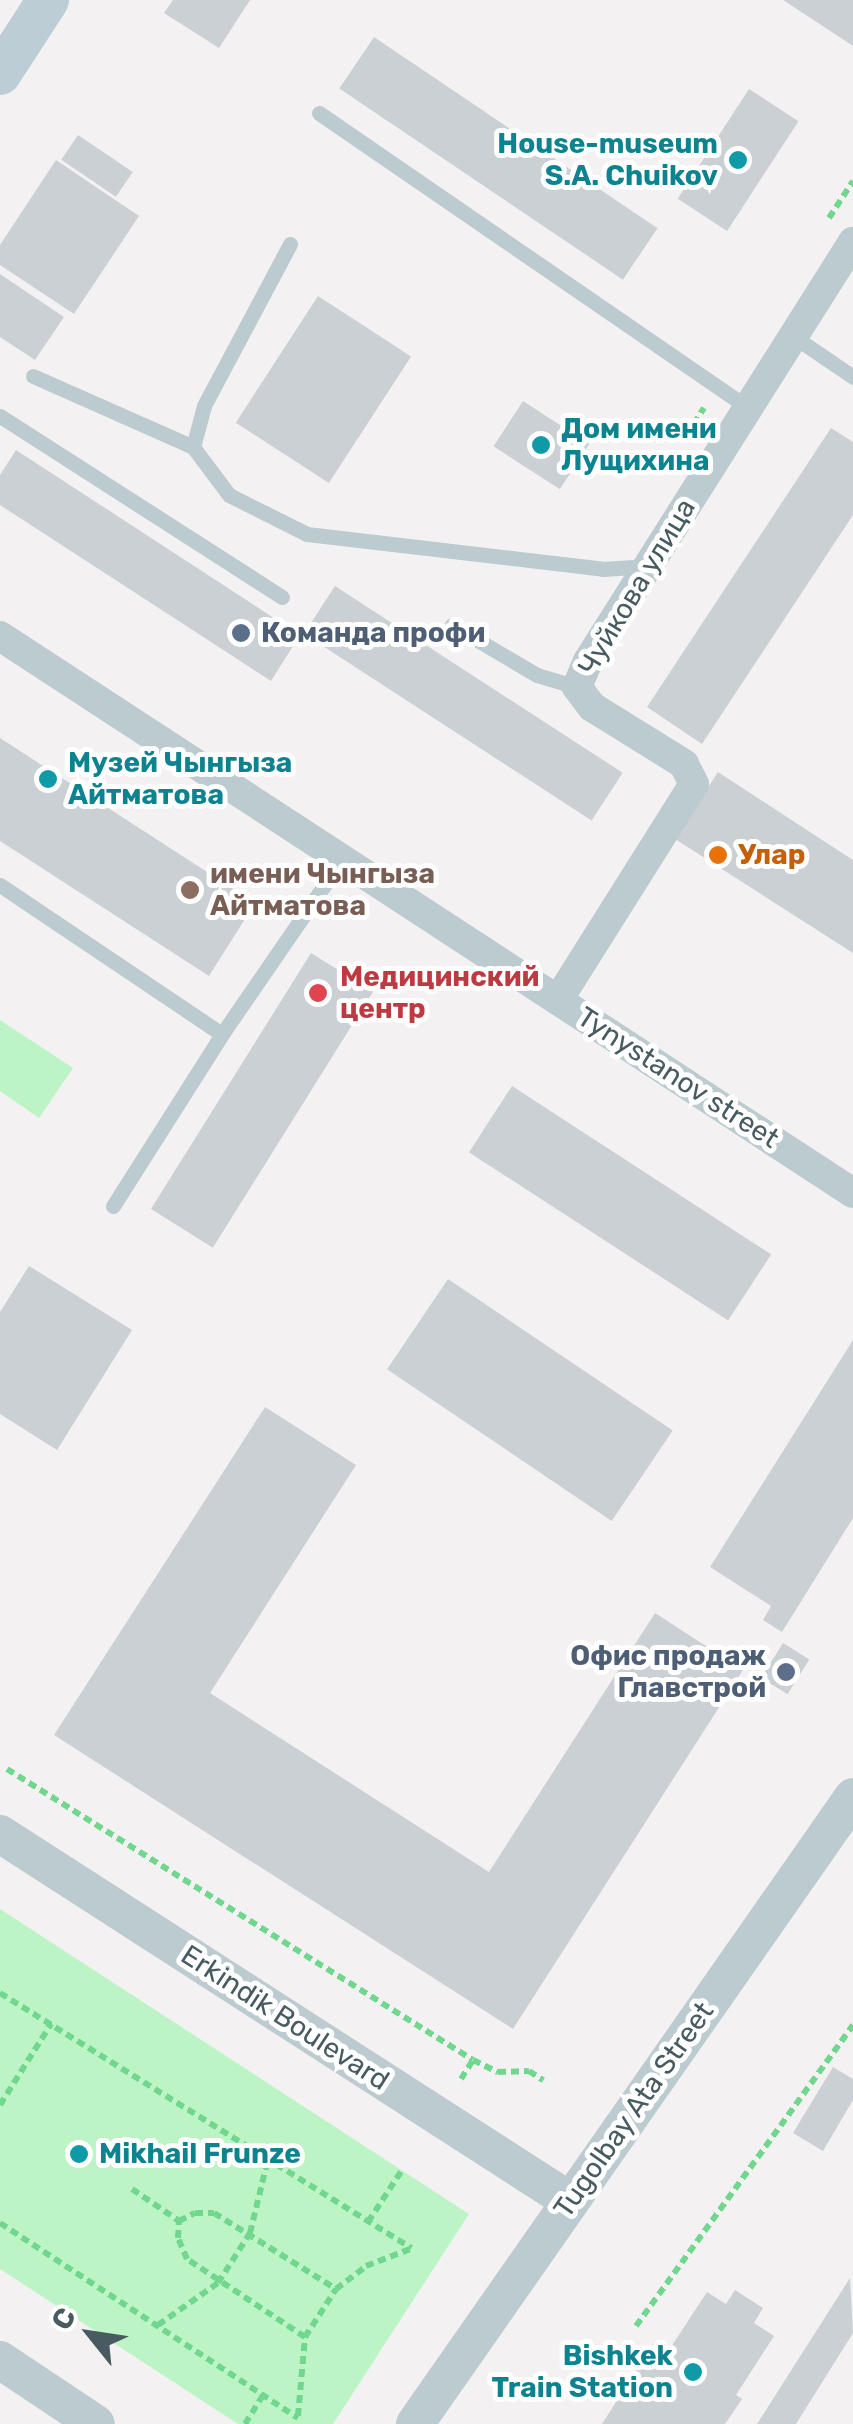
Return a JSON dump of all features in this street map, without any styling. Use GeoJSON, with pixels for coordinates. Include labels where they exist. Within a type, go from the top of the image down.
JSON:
{"type":"FeatureCollection","features":[{"type":"Feature","properties":{"kind":"main road"},"geometry":{"type":"LineString","coordinates":[[0,74],[48,0]]}},
{"type":"Feature","properties":{"kind":"street","name":"Чуйкова улица"},"geometry":{"type":"LineString","coordinates":[[558,1000],[694,784],[684,764],[592,707],[577,687],[588,661],[853,242]]}},
{"type":"Feature","properties":{"kind":"street","name":"Tynystanov street"},"geometry":{"type":"LineString","coordinates":[[0,636],[853,1193]]}},
{"type":"Feature","properties":{"kind":"street","name":"Tugolbay Ata Street"},"geometry":{"type":"LineString","coordinates":[[415,2424],[853,1797]]}},
{"type":"Feature","properties":{"kind":"street","name":"Erkindik Boulevard"},"geometry":{"type":"LineString","coordinates":[[0,1834],[570,2201]]}},
{"type":"Feature","properties":{"kind":"street"},"geometry":{"type":"LineString","coordinates":[[0,2360],[96,2424]]}},
{"type":"Feature","properties":{"kind":"lane"},"geometry":{"type":"LineString","coordinates":[[319,113],[747,407]]}},
{"type":"Feature","properties":{"kind":"lane"},"geometry":{"type":"LineString","coordinates":[[193,447],[204,406],[290,244]]}},
{"type":"Feature","properties":{"kind":"lane"},"geometry":{"type":"LineString","coordinates":[[792,336],[853,377]]}},
{"type":"Feature","properties":{"kind":"lane"},"geometry":{"type":"LineString","coordinates":[[33,376],[193,447],[230,496],[307,534],[603,569],[648,566]]}},
{"type":"Feature","properties":{"kind":"lane"},"geometry":{"type":"LineString","coordinates":[[0,416],[282,597]]}},
{"type":"Feature","properties":{"kind":"lane"},"geometry":{"type":"LineString","coordinates":[[452,624],[537,674],[577,687]]}},
{"type":"Feature","properties":{"kind":"lane"},"geometry":{"type":"LineString","coordinates":[[113,1206],[222,1034],[342,861]]}},
{"type":"Feature","properties":{"kind":"lane"},"geometry":{"type":"LineString","coordinates":[[0,885],[222,1034]]}},
{"type":"Feature","properties":{"kind":"path"},"geometry":{"type":"LineString","coordinates":[[8,1770],[473,2060],[498,2072],[529,2071],[544,2080]]}},
{"type":"Feature","properties":{"kind":"path"},"geometry":{"type":"LineString","coordinates":[[0,1993],[411,2248],[366,2266],[336,2289],[305,2337],[298,2418],[0,2223]]}},
{"type":"Feature","properties":{"kind":"path"},"geometry":{"type":"LineString","coordinates":[[0,2105],[51,2024]]}},
{"type":"Feature","properties":{"kind":"path"},"geometry":{"type":"LineString","coordinates":[[636,2326],[853,2026]]}},
{"type":"Feature","properties":{"kind":"path"},"geometry":{"type":"LineString","coordinates":[[461,2079],[473,2060]]}},
{"type":"Feature","properties":{"kind":"path"},"geometry":{"type":"LineString","coordinates":[[157,2326],[218,2282],[250,2233],[268,2159]]}},
{"type":"Feature","properties":{"kind":"path"},"geometry":{"type":"LineString","coordinates":[[368,2222],[402,2170]]}},
{"type":"Feature","properties":{"kind":"path"},"geometry":{"type":"LineString","coordinates":[[132,2188],[180,2221]]}},
{"type":"Feature","properties":{"kind":"path"},"geometry":{"type":"LineString","coordinates":[[180,2221],[194,2213],[214,2213],[336,2289]]}},
{"type":"Feature","properties":{"kind":"path"},"geometry":{"type":"LineString","coordinates":[[180,2221],[178,2238],[186,2259],[305,2337]]}},
{"type":"Feature","properties":{"kind":"path"},"geometry":{"type":"LineString","coordinates":[[245,2424],[263,2395]]}},
{"type":"Feature","properties":{"kind":"green space"},"geometry":{"type":"Polygon","coordinates":[[[0,1020],[73,1068],[39,1118],[0,1091],[0,1020]]]}},
{"type":"Feature","properties":{"kind":"green space"},"geometry":{"type":"Polygon","coordinates":[[[0,1909],[469,2214],[333,2424],[238,2424],[0,2269],[0,1909]]]}},
{"type":"Feature","properties":{"kind":"building"},"geometry":{"type":"Polygon","coordinates":[[[173,0],[250,0],[219,48],[164,13],[173,0]]]}},
{"type":"Feature","properties":{"kind":"building"},"geometry":{"type":"Polygon","coordinates":[[[783,0],[853,0],[853,46],[783,0]]]}},
{"type":"Feature","properties":{"kind":"building"},"geometry":{"type":"Polygon","coordinates":[[[374,37],[658,228],[623,280],[339,88],[374,37]]]}},
{"type":"Feature","properties":{"kind":"building","name":"House-museum S.A. Chuikov"},"geometry":{"type":"Polygon","coordinates":[[[749,89],[798,121],[727,231],[678,199],[749,89]]]}},
{"type":"Feature","properties":{"kind":"building"},"geometry":{"type":"Polygon","coordinates":[[[78,135],[133,172],[116,197],[61,160],[78,135]]]}},
{"type":"Feature","properties":{"kind":"building"},"geometry":{"type":"Polygon","coordinates":[[[56,160],[139,216],[74,314],[0,265],[0,245],[56,160]]]}},
{"type":"Feature","properties":{"kind":"building"},"geometry":{"type":"Polygon","coordinates":[[[0,274],[64,317],[35,360],[0,337],[0,274]]]}},
{"type":"Feature","properties":{"kind":"building"},"geometry":{"type":"Polygon","coordinates":[[[318,296],[411,356],[329,483],[236,423],[318,296]]]}},
{"type":"Feature","properties":{"kind":"building","name":"Дом имени Лущихина"},"geometry":{"type":"Polygon","coordinates":[[[523,401],[589,444],[560,489],[494,446],[523,401]]]}},
{"type":"Feature","properties":{"kind":"building"},"geometry":{"type":"Polygon","coordinates":[[[831,428],[853,442],[853,515],[702,744],[647,707],[831,428]]]}},
{"type":"Feature","properties":{"kind":"building"},"geometry":{"type":"Polygon","coordinates":[[[16,450],[300,635],[271,681],[0,505],[0,475],[16,450]]]}},
{"type":"Feature","properties":{"kind":"building"},"geometry":{"type":"Polygon","coordinates":[[[335,586],[623,773],[592,821],[304,634],[335,586]]]}},
{"type":"Feature","properties":{"kind":"building"},"geometry":{"type":"Polygon","coordinates":[[[0,738],[255,903],[209,976],[0,841],[0,738]]]}},
{"type":"Feature","properties":{"kind":"building"},"geometry":{"type":"Polygon","coordinates":[[[718,772],[853,860],[853,953],[675,839],[718,772]]]}},
{"type":"Feature","properties":{"kind":"building"},"geometry":{"type":"Polygon","coordinates":[[[311,953],[373,992],[213,1248],[151,1209],[311,953]]]}},
{"type":"Feature","properties":{"kind":"building"},"geometry":{"type":"Polygon","coordinates":[[[512,1086],[771,1254],[728,1321],[469,1152],[512,1086]]]}},
{"type":"Feature","properties":{"kind":"building"},"geometry":{"type":"Polygon","coordinates":[[[29,1266],[132,1330],[57,1450],[0,1414],[0,1312],[29,1266]]]}},
{"type":"Feature","properties":{"kind":"building"},"geometry":{"type":"Polygon","coordinates":[[[448,1279],[673,1431],[612,1521],[387,1369],[448,1279]]]}},
{"type":"Feature","properties":{"kind":"building"},"geometry":{"type":"Polygon","coordinates":[[[853,1340],[853,1518],[782,1632],[763,1620],[771,1606],[710,1567],[853,1340]]]}},
{"type":"Feature","properties":{"kind":"building"},"geometry":{"type":"Polygon","coordinates":[[[265,1407],[356,1465],[210,1693],[489,1872],[655,1613],[743,1670],[513,2029],[54,1735],[265,1407]]]}},
{"type":"Feature","properties":{"kind":"building"},"geometry":{"type":"Polygon","coordinates":[[[783,1643],[809,1659],[788,1694],[761,1678],[783,1643]]]}},
{"type":"Feature","properties":{"kind":"building"},"geometry":{"type":"Polygon","coordinates":[[[833,2067],[853,2079],[853,2100],[823,2151],[793,2133],[833,2067]]]}},
{"type":"Feature","properties":{"kind":"building"},"geometry":{"type":"Polygon","coordinates":[[[850,2278],[853,2333],[796,2424],[757,2424],[850,2278]]]}},
{"type":"Feature","properties":{"kind":"building","name":"Bishkek Train Station"},"geometry":{"type":"Polygon","coordinates":[[[735,2290],[763,2308],[754,2323],[774,2336],[736,2395],[742,2399],[725,2424],[602,2424],[655,2341],[669,2350],[707,2292],[726,2304],[735,2290]]]}},
{"type":"Feature","properties":{"kind":"place","name":"House-museum S.A. Chuikov"},"geometry":{"type":"Point","coordinates":[738,160]}},
{"type":"Feature","properties":{"kind":"place","name":"Дом имени Лущихина"},"geometry":{"type":"Point","coordinates":[541,445]}},
{"type":"Feature","properties":{"kind":"place","name":"Команда профи"},"geometry":{"type":"Point","coordinates":[241,633]}},
{"type":"Feature","properties":{"kind":"place","name":"Музей Чынгыза Айтматова"},"geometry":{"type":"Point","coordinates":[48,779]}},
{"type":"Feature","properties":{"kind":"place","name":"Улар"},"geometry":{"type":"Point","coordinates":[718,855]}},
{"type":"Feature","properties":{"kind":"place","name":"имени Чынгыза Айтматова"},"geometry":{"type":"Point","coordinates":[190,890]}},
{"type":"Feature","properties":{"kind":"place","name":"Медицинский центр"},"geometry":{"type":"Point","coordinates":[318,993]}},
{"type":"Feature","properties":{"kind":"place","name":"Офис продаж Главстрой"},"geometry":{"type":"Point","coordinates":[786,1672]}},
{"type":"Feature","properties":{"kind":"place","name":"Mikhail Frunze"},"geometry":{"type":"Point","coordinates":[79,2154]}},
{"type":"Feature","properties":{"kind":"place","name":"Bishkek Train Station"},"geometry":{"type":"Point","coordinates":[693,2372]}}]}
